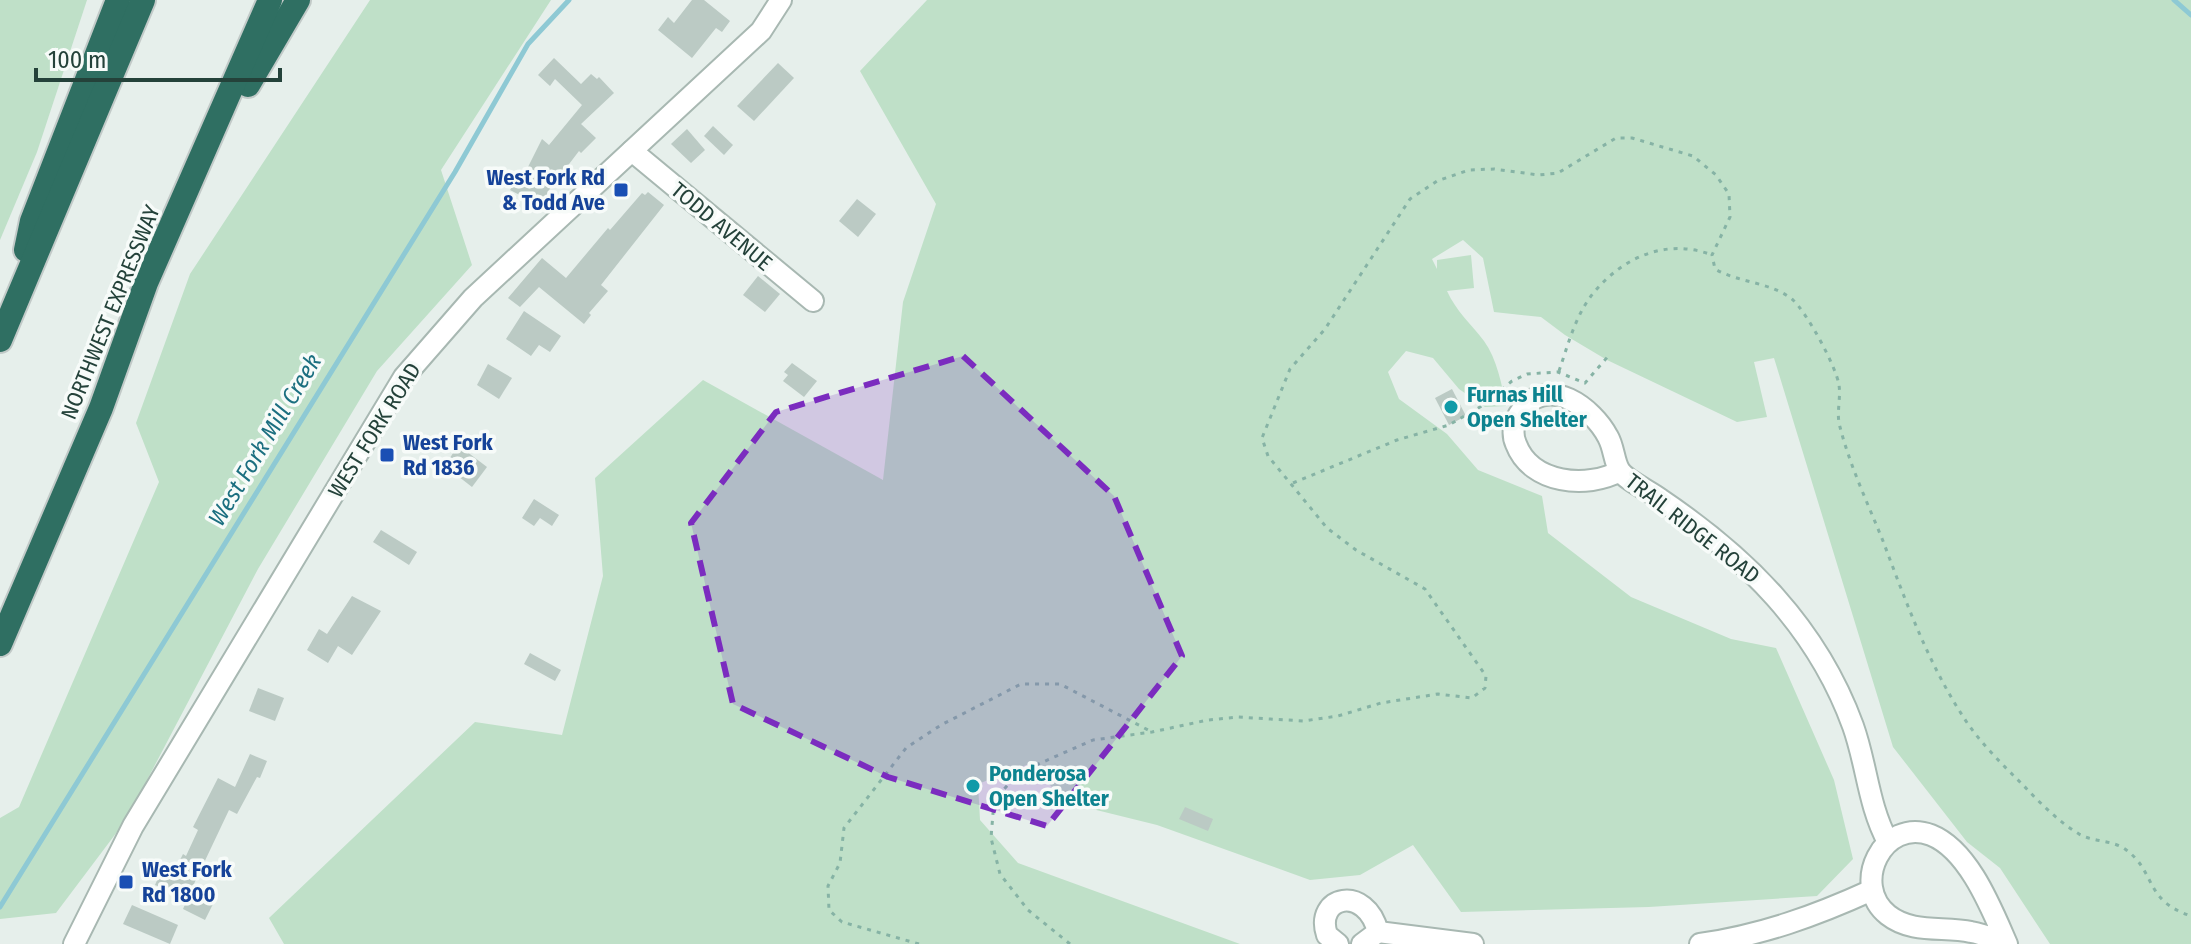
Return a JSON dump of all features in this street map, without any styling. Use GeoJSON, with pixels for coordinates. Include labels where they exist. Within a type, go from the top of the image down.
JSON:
{"type":"FeatureCollection","features":[{"type":"Feature","properties":{"kind":"highway"},"geometry":{"type":"LineString","coordinates":[[12,311],[32,221],[118,0]]}},
{"type":"Feature","properties":{"kind":"highway"},"geometry":{"type":"LineString","coordinates":[[0,340],[143,0]]}},
{"type":"Feature","properties":{"kind":"highway","name":"NORTHWEST EXPRESSWAY"},"geometry":{"type":"LineString","coordinates":[[0,644],[101,408],[146,283],[270,0]]}},
{"type":"Feature","properties":{"kind":"highway"},"geometry":{"type":"LineString","coordinates":[[146,283],[253,76],[298,0]]}},
{"type":"Feature","properties":{"kind":"street","name":"WEST FORK ROAD"},"geometry":{"type":"LineString","coordinates":[[74,944],[133,826],[404,377],[473,298],[761,31],[781,0]]}},
{"type":"Feature","properties":{"kind":"street","name":"TODD AVENUE"},"geometry":{"type":"LineString","coordinates":[[632,151],[813,301]]}},
{"type":"Feature","properties":{"kind":"street","name":"TRAIL RIDGE ROAD"},"geometry":{"type":"LineString","coordinates":[[1620,471],[1606,479],[1568,481],[1530,466],[1513,437],[1522,409],[1546,394],[1572,400],[1599,422],[1609,437],[1620,471],[1671,506],[1755,573],[1800,626],[1827,671],[1852,724],[1869,795],[1888,842]]}},
{"type":"Feature","properties":{"kind":"street"},"geometry":{"type":"LineString","coordinates":[[1901,834],[1931,835],[1958,857],[1983,892],[2007,944],[1971,932],[1904,924],[1888,915],[1878,904],[1872,890],[1871,871],[1877,855],[1888,842],[1901,834]]}},
{"type":"Feature","properties":{"kind":"street"},"geometry":{"type":"LineString","coordinates":[[1700,944],[1773,930],[1872,890]]}},
{"type":"Feature","properties":{"kind":"street"},"geometry":{"type":"LineString","coordinates":[[1338,944],[1327,935],[1324,924],[1330,908],[1336,903],[1350,900],[1359,903],[1374,919],[1370,938],[1473,944]]}},
{"type":"Feature","properties":{"kind":"path"},"geometry":{"type":"LineString","coordinates":[[1558,372],[1574,328],[1593,293],[1621,266],[1656,249],[1699,250],[1712,255]]}},
{"type":"Feature","properties":{"kind":"path"},"geometry":{"type":"LineString","coordinates":[[1293,483],[1397,440],[1449,425]]}},
{"type":"Feature","properties":{"kind":"path"},"geometry":{"type":"LineString","coordinates":[[919,944],[842,922],[829,910],[828,886],[840,863],[844,828],[906,748],[941,725],[1021,684],[1060,684],[1152,732],[1093,740],[1062,752],[1027,769],[1011,781],[994,801],[991,838],[1000,874],[1028,910],[1070,944]]}},
{"type":"Feature","properties":{"kind":"highlighted area"},"geometry":{"type":"Polygon","coordinates":[[[963,356],[1114,496],[1182,656],[1047,826],[888,777],[733,704],[691,523],[776,412],[963,356]]]}},
{"type":"Feature","properties":{"kind":"green space"},"geometry":{"type":"Polygon","coordinates":[[[0,0],[87,0],[37,152],[0,240],[0,0]]]}},
{"type":"Feature","properties":{"kind":"green space"},"geometry":{"type":"Polygon","coordinates":[[[370,0],[551,0],[441,170],[472,265],[377,371],[258,569],[126,820],[56,913],[0,919],[0,818],[19,807],[159,482],[136,423],[190,274],[370,0]]]}},
{"type":"Feature","properties":{"kind":"green space"},"geometry":{"type":"Polygon","coordinates":[[[927,0],[2191,0],[2191,944],[2050,944],[2000,868],[1967,842],[1893,747],[1774,358],[1754,362],[1767,417],[1737,422],[1607,360],[1541,317],[1494,312],[1483,258],[1463,240],[1432,259],[1437,269],[1437,260],[1471,255],[1474,288],[1447,291],[1489,348],[1506,406],[1485,407],[1459,389],[1433,358],[1406,351],[1388,372],[1399,399],[1447,434],[1478,470],[1542,496],[1548,533],[1631,597],[1731,639],[1776,648],[1834,780],[1853,859],[1817,896],[1649,907],[1461,912],[1413,845],[1360,875],[1310,880],[1157,825],[1068,803],[1029,764],[978,784],[980,820],[1018,863],[1240,944],[284,944],[269,918],[475,722],[562,735],[603,576],[595,478],[703,380],[883,480],[903,302],[936,204],[860,71],[927,0]]]}},
{"type":"Feature","properties":{"kind":"building"},"geometry":{"type":"Polygon","coordinates":[[[692,0],[704,0],[730,21],[722,32],[716,28],[692,58],[658,30],[668,17],[674,23],[692,0]]]}},
{"type":"Feature","properties":{"kind":"building"},"geometry":{"type":"Polygon","coordinates":[[[554,58],[581,84],[591,74],[597,79],[599,77],[614,93],[581,124],[596,138],[581,153],[579,151],[563,172],[560,169],[541,206],[510,190],[516,179],[521,181],[542,139],[549,145],[582,105],[555,79],[550,86],[538,75],[554,58]]]}},
{"type":"Feature","properties":{"kind":"building"},"geometry":{"type":"Polygon","coordinates":[[[778,63],[794,78],[754,121],[737,106],[778,63]]]}},
{"type":"Feature","properties":{"kind":"building"},"geometry":{"type":"Polygon","coordinates":[[[713,126],[733,145],[724,155],[704,136],[713,126]]]}},
{"type":"Feature","properties":{"kind":"building"},"geometry":{"type":"Polygon","coordinates":[[[687,129],[705,150],[691,163],[671,144],[687,129]]]}},
{"type":"Feature","properties":{"kind":"building"},"geometry":{"type":"Polygon","coordinates":[[[648,192],[664,205],[601,285],[608,291],[589,313],[591,315],[584,324],[539,287],[520,307],[508,298],[542,258],[566,278],[608,228],[610,230],[642,193],[645,195],[648,192]]]}},
{"type":"Feature","properties":{"kind":"building"},"geometry":{"type":"Polygon","coordinates":[[[857,199],[876,214],[858,237],[839,221],[857,199]]]}},
{"type":"Feature","properties":{"kind":"building"},"geometry":{"type":"Polygon","coordinates":[[[758,276],[780,294],[765,312],[743,295],[758,276]]]}},
{"type":"Feature","properties":{"kind":"building"},"geometry":{"type":"Polygon","coordinates":[[[524,311],[561,336],[550,352],[539,345],[531,356],[506,339],[524,311]]]}},
{"type":"Feature","properties":{"kind":"building"},"geometry":{"type":"Polygon","coordinates":[[[792,363],[817,381],[804,397],[783,381],[788,375],[784,372],[792,363]]]}},
{"type":"Feature","properties":{"kind":"building"},"geometry":{"type":"Polygon","coordinates":[[[488,364],[512,378],[499,399],[477,385],[488,364]]]}},
{"type":"Feature","properties":{"kind":"building","name":"Furnas Hill Open Shelter"},"geometry":{"type":"Polygon","coordinates":[[[1452,389],[1466,416],[1449,425],[1435,398],[1452,389]]]}},
{"type":"Feature","properties":{"kind":"building"},"geometry":{"type":"Polygon","coordinates":[[[458,445],[487,467],[472,487],[445,466],[458,445]]]}},
{"type":"Feature","properties":{"kind":"building"},"geometry":{"type":"Polygon","coordinates":[[[534,499],[559,515],[552,526],[540,518],[534,526],[522,518],[534,499]]]}},
{"type":"Feature","properties":{"kind":"building"},"geometry":{"type":"Polygon","coordinates":[[[381,530],[417,552],[409,565],[373,542],[381,530]]]}},
{"type":"Feature","properties":{"kind":"building"},"geometry":{"type":"Polygon","coordinates":[[[352,596],[381,611],[352,655],[338,646],[328,663],[307,650],[319,629],[327,634],[352,596]]]}},
{"type":"Feature","properties":{"kind":"building"},"geometry":{"type":"Polygon","coordinates":[[[530,653],[561,670],[555,681],[524,664],[530,653]]]}},
{"type":"Feature","properties":{"kind":"building"},"geometry":{"type":"Polygon","coordinates":[[[258,688],[284,698],[275,721],[249,711],[258,688]]]}},
{"type":"Feature","properties":{"kind":"building"},"geometry":{"type":"Polygon","coordinates":[[[250,754],[267,761],[260,778],[257,777],[237,814],[229,810],[193,886],[216,898],[205,920],[183,909],[188,898],[155,885],[162,869],[173,874],[183,854],[186,856],[198,830],[193,827],[218,778],[235,787],[250,754]]]}},
{"type":"Feature","properties":{"kind":"building"},"geometry":{"type":"Polygon","coordinates":[[[1185,807],[1213,819],[1208,831],[1179,819],[1185,807]]]}},
{"type":"Feature","properties":{"kind":"building"},"geometry":{"type":"Polygon","coordinates":[[[132,905],[178,925],[170,944],[123,924],[132,905]]]}},
{"type":"Feature","properties":{"kind":"waterway","name":"West Fork Mill Creek"},"geometry":{"type":"LineString","coordinates":[[0,907],[455,172],[528,44],[569,0]]}},
{"type":"Feature","properties":{"kind":"waterway","name":"West Fork Mill Creek"},"geometry":{"type":"LineString","coordinates":[[2174,0],[2191,15]]}},
{"type":"Feature","properties":{"kind":"place","name":"West Fork Rd & Todd Ave"},"geometry":{"type":"Point","coordinates":[621,190]}},
{"type":"Feature","properties":{"kind":"place","name":"Furnas Hill Open Shelter"},"geometry":{"type":"Point","coordinates":[1451,407]}},
{"type":"Feature","properties":{"kind":"place","name":"West Fork Rd 1836"},"geometry":{"type":"Point","coordinates":[387,455]}},
{"type":"Feature","properties":{"kind":"place","name":"Ponderosa Open Shelter"},"geometry":{"type":"Point","coordinates":[973,786]}},
{"type":"Feature","properties":{"kind":"place","name":"West Fork Rd 1800"},"geometry":{"type":"Point","coordinates":[126,882]}}]}
